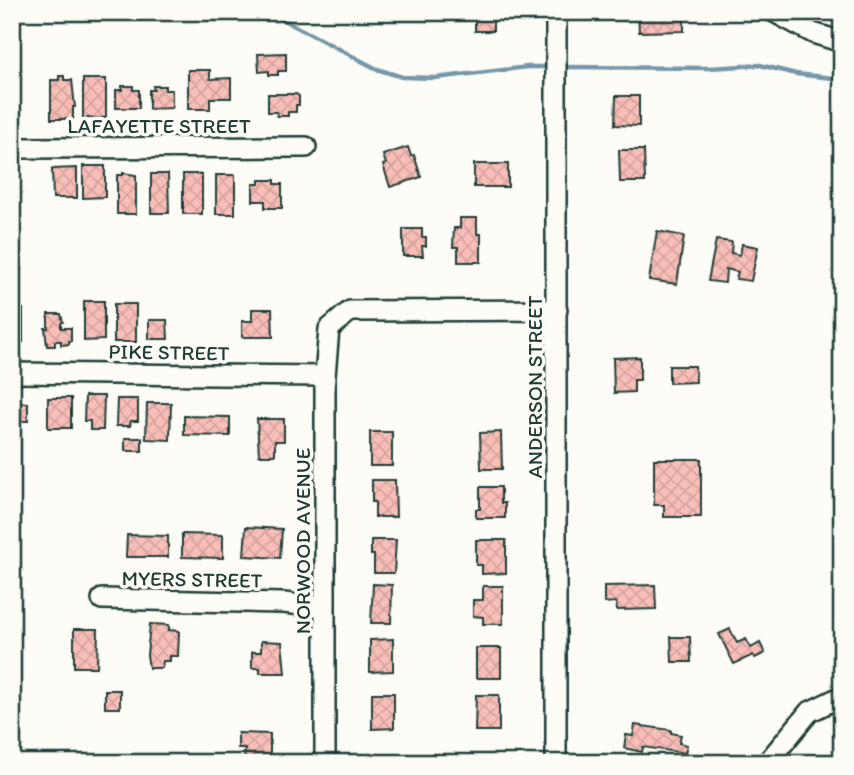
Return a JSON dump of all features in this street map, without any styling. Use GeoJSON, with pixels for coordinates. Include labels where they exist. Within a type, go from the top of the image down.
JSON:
{"type":"FeatureCollection","features":[{"type":"Feature","properties":{"kind":"street","name":"ANDERSON STREET"},"geometry":{"type":"LineString","coordinates":[[556,12],[556,763]]}},
{"type":"Feature","properties":{"kind":"street"},"geometry":{"type":"LineString","coordinates":[[774,12],[813,33],[842,42]]}},
{"type":"Feature","properties":{"kind":"street","name":"LAFAYETTE STREET"},"geometry":{"type":"LineString","coordinates":[[12,148],[306,147]]}},
{"type":"Feature","properties":{"kind":"street","name":"NORWOOD AVENUE"},"geometry":{"type":"LineString","coordinates":[[326,763],[325,376],[329,329],[350,311],[557,310]]}},
{"type":"Feature","properties":{"kind":"street","name":"PIKE STREET"},"geometry":{"type":"LineString","coordinates":[[12,373],[325,376]]}},
{"type":"Feature","properties":{"kind":"street","name":"MYERS STREET"},"geometry":{"type":"LineString","coordinates":[[102,599],[283,603],[324,607]]}},
{"type":"Feature","properties":{"kind":"street"},"geometry":{"type":"LineString","coordinates":[[766,763],[809,712],[842,696]]}},
{"type":"Feature","properties":{"kind":"building"},"geometry":{"type":"Polygon","coordinates":[[[638,12],[684,12],[684,31],[639,32],[638,12]]]}},
{"type":"Feature","properties":{"kind":"building"},"geometry":{"type":"Polygon","coordinates":[[[475,14],[493,14],[493,31],[475,31],[475,14]]]}},
{"type":"Feature","properties":{"kind":"building"},"geometry":{"type":"Polygon","coordinates":[[[286,53],[286,71],[278,71],[278,75],[269,75],[269,71],[259,72],[258,54],[286,53]]]}},
{"type":"Feature","properties":{"kind":"building"},"geometry":{"type":"Polygon","coordinates":[[[188,70],[210,70],[210,79],[231,78],[231,98],[210,98],[210,109],[188,109],[188,70]]]}},
{"type":"Feature","properties":{"kind":"building"},"geometry":{"type":"Polygon","coordinates":[[[59,76],[64,76],[64,80],[72,80],[75,107],[73,119],[51,119],[51,80],[59,80],[59,76]]]}},
{"type":"Feature","properties":{"kind":"building"},"geometry":{"type":"Polygon","coordinates":[[[83,79],[106,79],[106,118],[83,118],[83,79]]]}},
{"type":"Feature","properties":{"kind":"building"},"geometry":{"type":"Polygon","coordinates":[[[122,86],[133,86],[133,90],[139,90],[139,108],[116,108],[116,90],[122,90],[122,86]]]}},
{"type":"Feature","properties":{"kind":"building"},"geometry":{"type":"Polygon","coordinates":[[[153,86],[165,86],[165,90],[172,90],[172,108],[149,109],[149,90],[154,90],[153,86]]]}},
{"type":"Feature","properties":{"kind":"building"},"geometry":{"type":"Polygon","coordinates":[[[268,94],[296,94],[299,96],[299,105],[296,105],[296,112],[288,112],[288,116],[277,116],[277,112],[268,112],[268,94]]]}},
{"type":"Feature","properties":{"kind":"building"},"geometry":{"type":"Polygon","coordinates":[[[616,96],[639,96],[639,126],[615,125],[616,96]]]}},
{"type":"Feature","properties":{"kind":"building"},"geometry":{"type":"Polygon","coordinates":[[[408,147],[411,156],[414,155],[421,177],[390,187],[383,165],[386,164],[383,155],[408,147]]]}},
{"type":"Feature","properties":{"kind":"building"},"geometry":{"type":"Polygon","coordinates":[[[619,150],[644,150],[645,182],[620,182],[619,150]]]}},
{"type":"Feature","properties":{"kind":"building"},"geometry":{"type":"Polygon","coordinates":[[[474,164],[508,164],[508,187],[474,187],[474,164]]]}},
{"type":"Feature","properties":{"kind":"building"},"geometry":{"type":"Polygon","coordinates":[[[83,166],[105,166],[105,197],[83,198],[83,166]]]}},
{"type":"Feature","properties":{"kind":"building"},"geometry":{"type":"Polygon","coordinates":[[[77,168],[77,198],[53,198],[52,169],[77,168]]]}},
{"type":"Feature","properties":{"kind":"building"},"geometry":{"type":"Polygon","coordinates":[[[151,174],[168,174],[169,213],[151,213],[151,174]]]}},
{"type":"Feature","properties":{"kind":"building"},"geometry":{"type":"Polygon","coordinates":[[[183,174],[202,174],[202,214],[183,214],[183,174]]]}},
{"type":"Feature","properties":{"kind":"building"},"geometry":{"type":"Polygon","coordinates":[[[117,175],[136,175],[136,214],[117,214],[117,175]]]}},
{"type":"Feature","properties":{"kind":"building"},"geometry":{"type":"Polygon","coordinates":[[[216,175],[235,175],[235,214],[216,214],[216,175]]]}},
{"type":"Feature","properties":{"kind":"building"},"geometry":{"type":"Polygon","coordinates":[[[259,180],[275,180],[275,184],[282,184],[282,208],[265,208],[265,201],[253,201],[253,184],[259,184],[259,180]]]}},
{"type":"Feature","properties":{"kind":"building"},"geometry":{"type":"Polygon","coordinates":[[[460,218],[477,218],[477,234],[481,234],[481,262],[458,262],[458,247],[453,247],[454,228],[460,228],[460,218]]]}},
{"type":"Feature","properties":{"kind":"building"},"geometry":{"type":"Polygon","coordinates":[[[403,229],[422,229],[422,237],[426,237],[426,246],[422,246],[423,256],[403,256],[403,229]]]}},
{"type":"Feature","properties":{"kind":"building"},"geometry":{"type":"Polygon","coordinates":[[[657,231],[684,236],[677,284],[649,280],[657,231]]]}},
{"type":"Feature","properties":{"kind":"building"},"geometry":{"type":"Polygon","coordinates":[[[716,240],[732,242],[731,253],[740,255],[742,244],[758,247],[751,281],[736,279],[738,272],[726,269],[725,283],[708,281],[716,240]]]}},
{"type":"Feature","properties":{"kind":"building"},"geometry":{"type":"Polygon","coordinates":[[[84,301],[104,301],[104,340],[84,341],[84,301]]]}},
{"type":"Feature","properties":{"kind":"building"},"geometry":{"type":"Polygon","coordinates":[[[114,304],[136,304],[136,342],[114,342],[114,304]]]}},
{"type":"Feature","properties":{"kind":"building"},"geometry":{"type":"Polygon","coordinates":[[[12,309],[23,309],[23,342],[12,342],[12,309]]]}},
{"type":"Feature","properties":{"kind":"building"},"geometry":{"type":"Polygon","coordinates":[[[252,309],[272,309],[273,337],[242,337],[242,321],[252,321],[252,309]]]}},
{"type":"Feature","properties":{"kind":"building"},"geometry":{"type":"Polygon","coordinates":[[[48,314],[61,314],[61,328],[71,328],[69,344],[61,345],[61,341],[55,341],[55,346],[47,346],[45,328],[48,328],[48,314]]]}},
{"type":"Feature","properties":{"kind":"building"},"geometry":{"type":"Polygon","coordinates":[[[149,320],[167,320],[168,339],[149,339],[149,320]]]}},
{"type":"Feature","properties":{"kind":"building"},"geometry":{"type":"Polygon","coordinates":[[[640,357],[640,380],[634,380],[634,392],[614,393],[613,358],[640,357]]]}},
{"type":"Feature","properties":{"kind":"building"},"geometry":{"type":"Polygon","coordinates":[[[669,366],[695,366],[696,382],[669,383],[669,366]]]}},
{"type":"Feature","properties":{"kind":"building"},"geometry":{"type":"Polygon","coordinates":[[[85,396],[104,396],[103,430],[90,430],[90,421],[84,421],[85,396]]]}},
{"type":"Feature","properties":{"kind":"building"},"geometry":{"type":"Polygon","coordinates":[[[48,398],[71,398],[71,428],[48,428],[48,398]]]}},
{"type":"Feature","properties":{"kind":"building"},"geometry":{"type":"Polygon","coordinates":[[[117,399],[138,399],[138,421],[131,421],[130,426],[116,426],[117,399]]]}},
{"type":"Feature","properties":{"kind":"building"},"geometry":{"type":"Polygon","coordinates":[[[12,402],[28,403],[28,421],[12,421],[12,402]]]}},
{"type":"Feature","properties":{"kind":"building"},"geometry":{"type":"Polygon","coordinates":[[[147,403],[171,403],[170,440],[146,439],[147,403]]]}},
{"type":"Feature","properties":{"kind":"building"},"geometry":{"type":"Polygon","coordinates":[[[184,416],[230,417],[230,436],[184,435],[184,416]]]}},
{"type":"Feature","properties":{"kind":"building"},"geometry":{"type":"Polygon","coordinates":[[[257,419],[284,419],[284,441],[275,441],[275,455],[259,455],[257,419]]]}},
{"type":"Feature","properties":{"kind":"building"},"geometry":{"type":"Polygon","coordinates":[[[370,432],[392,432],[392,466],[370,466],[370,432]]]}},
{"type":"Feature","properties":{"kind":"building"},"geometry":{"type":"Polygon","coordinates":[[[501,432],[502,469],[481,469],[480,433],[501,432]]]}},
{"type":"Feature","properties":{"kind":"building"},"geometry":{"type":"Polygon","coordinates":[[[125,438],[142,438],[142,451],[125,451],[125,438]]]}},
{"type":"Feature","properties":{"kind":"building"},"geometry":{"type":"Polygon","coordinates":[[[654,459],[701,459],[701,517],[664,517],[664,505],[654,505],[654,459]]]}},
{"type":"Feature","properties":{"kind":"building"},"geometry":{"type":"Polygon","coordinates":[[[372,480],[395,480],[396,517],[375,517],[372,480]]]}},
{"type":"Feature","properties":{"kind":"building"},"geometry":{"type":"Polygon","coordinates":[[[480,487],[501,487],[505,518],[476,518],[476,509],[480,509],[480,487]]]}},
{"type":"Feature","properties":{"kind":"building"},"geometry":{"type":"Polygon","coordinates":[[[246,527],[282,529],[280,558],[244,556],[246,527]]]}},
{"type":"Feature","properties":{"kind":"building"},"geometry":{"type":"Polygon","coordinates":[[[182,534],[223,535],[223,558],[182,557],[182,534]]]}},
{"type":"Feature","properties":{"kind":"building"},"geometry":{"type":"Polygon","coordinates":[[[127,535],[168,536],[168,557],[126,557],[127,535]]]}},
{"type":"Feature","properties":{"kind":"building"},"geometry":{"type":"Polygon","coordinates":[[[371,540],[396,540],[394,573],[374,573],[371,540]]]}},
{"type":"Feature","properties":{"kind":"building"},"geometry":{"type":"Polygon","coordinates":[[[476,540],[506,540],[506,573],[482,574],[482,565],[476,565],[476,540]]]}},
{"type":"Feature","properties":{"kind":"building"},"geometry":{"type":"Polygon","coordinates":[[[373,584],[392,585],[391,623],[371,623],[373,584]]]}},
{"type":"Feature","properties":{"kind":"building"},"geometry":{"type":"Polygon","coordinates":[[[655,585],[656,609],[617,610],[616,602],[604,603],[604,586],[655,585]]]}},
{"type":"Feature","properties":{"kind":"building"},"geometry":{"type":"Polygon","coordinates":[[[483,586],[503,586],[503,624],[483,624],[483,617],[473,616],[473,600],[483,600],[483,586]]]}},
{"type":"Feature","properties":{"kind":"building"},"geometry":{"type":"Polygon","coordinates":[[[150,624],[169,625],[169,630],[179,631],[178,656],[170,656],[170,661],[163,661],[162,668],[149,668],[147,655],[150,624]]]}},
{"type":"Feature","properties":{"kind":"building"},"geometry":{"type":"Polygon","coordinates":[[[74,629],[98,629],[97,667],[74,667],[74,629]]]}},
{"type":"Feature","properties":{"kind":"building"},"geometry":{"type":"Polygon","coordinates":[[[730,629],[737,643],[746,639],[751,648],[760,643],[765,653],[755,658],[753,655],[734,664],[719,634],[730,629]]]}},
{"type":"Feature","properties":{"kind":"building"},"geometry":{"type":"Polygon","coordinates":[[[671,637],[690,637],[691,662],[672,662],[671,637]]]}},
{"type":"Feature","properties":{"kind":"building"},"geometry":{"type":"Polygon","coordinates":[[[393,639],[393,671],[370,672],[370,640],[393,639]]]}},
{"type":"Feature","properties":{"kind":"building"},"geometry":{"type":"Polygon","coordinates":[[[261,641],[282,642],[285,673],[260,673],[260,668],[252,668],[252,652],[261,652],[261,641]]]}},
{"type":"Feature","properties":{"kind":"building"},"geometry":{"type":"Polygon","coordinates":[[[476,648],[501,648],[501,678],[476,678],[476,648]]]}},
{"type":"Feature","properties":{"kind":"building"},"geometry":{"type":"Polygon","coordinates":[[[105,690],[120,690],[120,708],[105,708],[105,690]]]}},
{"type":"Feature","properties":{"kind":"building"},"geometry":{"type":"Polygon","coordinates":[[[372,693],[394,693],[394,728],[372,729],[372,693]]]}},
{"type":"Feature","properties":{"kind":"building"},"geometry":{"type":"Polygon","coordinates":[[[476,695],[499,695],[499,731],[475,731],[476,695]]]}},
{"type":"Feature","properties":{"kind":"building"},"geometry":{"type":"Polygon","coordinates":[[[635,725],[671,730],[671,733],[681,735],[679,743],[687,745],[685,753],[643,747],[642,752],[624,748],[626,735],[633,736],[635,725]]]}},
{"type":"Feature","properties":{"kind":"building"},"geometry":{"type":"Polygon","coordinates":[[[238,733],[270,734],[270,763],[244,763],[245,748],[238,748],[238,733]]]}},
{"type":"Feature","properties":{"kind":"building"},"geometry":{"type":"Polygon","coordinates":[[[362,758],[383,758],[383,763],[362,763],[362,758]]]}},
{"type":"Feature","properties":{"kind":"waterway"},"geometry":{"type":"LineString","coordinates":[[268,12],[377,69],[402,77],[435,78],[528,67],[552,67]]}},
{"type":"Feature","properties":{"kind":"waterway"},"geometry":{"type":"LineString","coordinates":[[561,67],[709,68],[760,65],[796,74],[842,79]]}}]}
